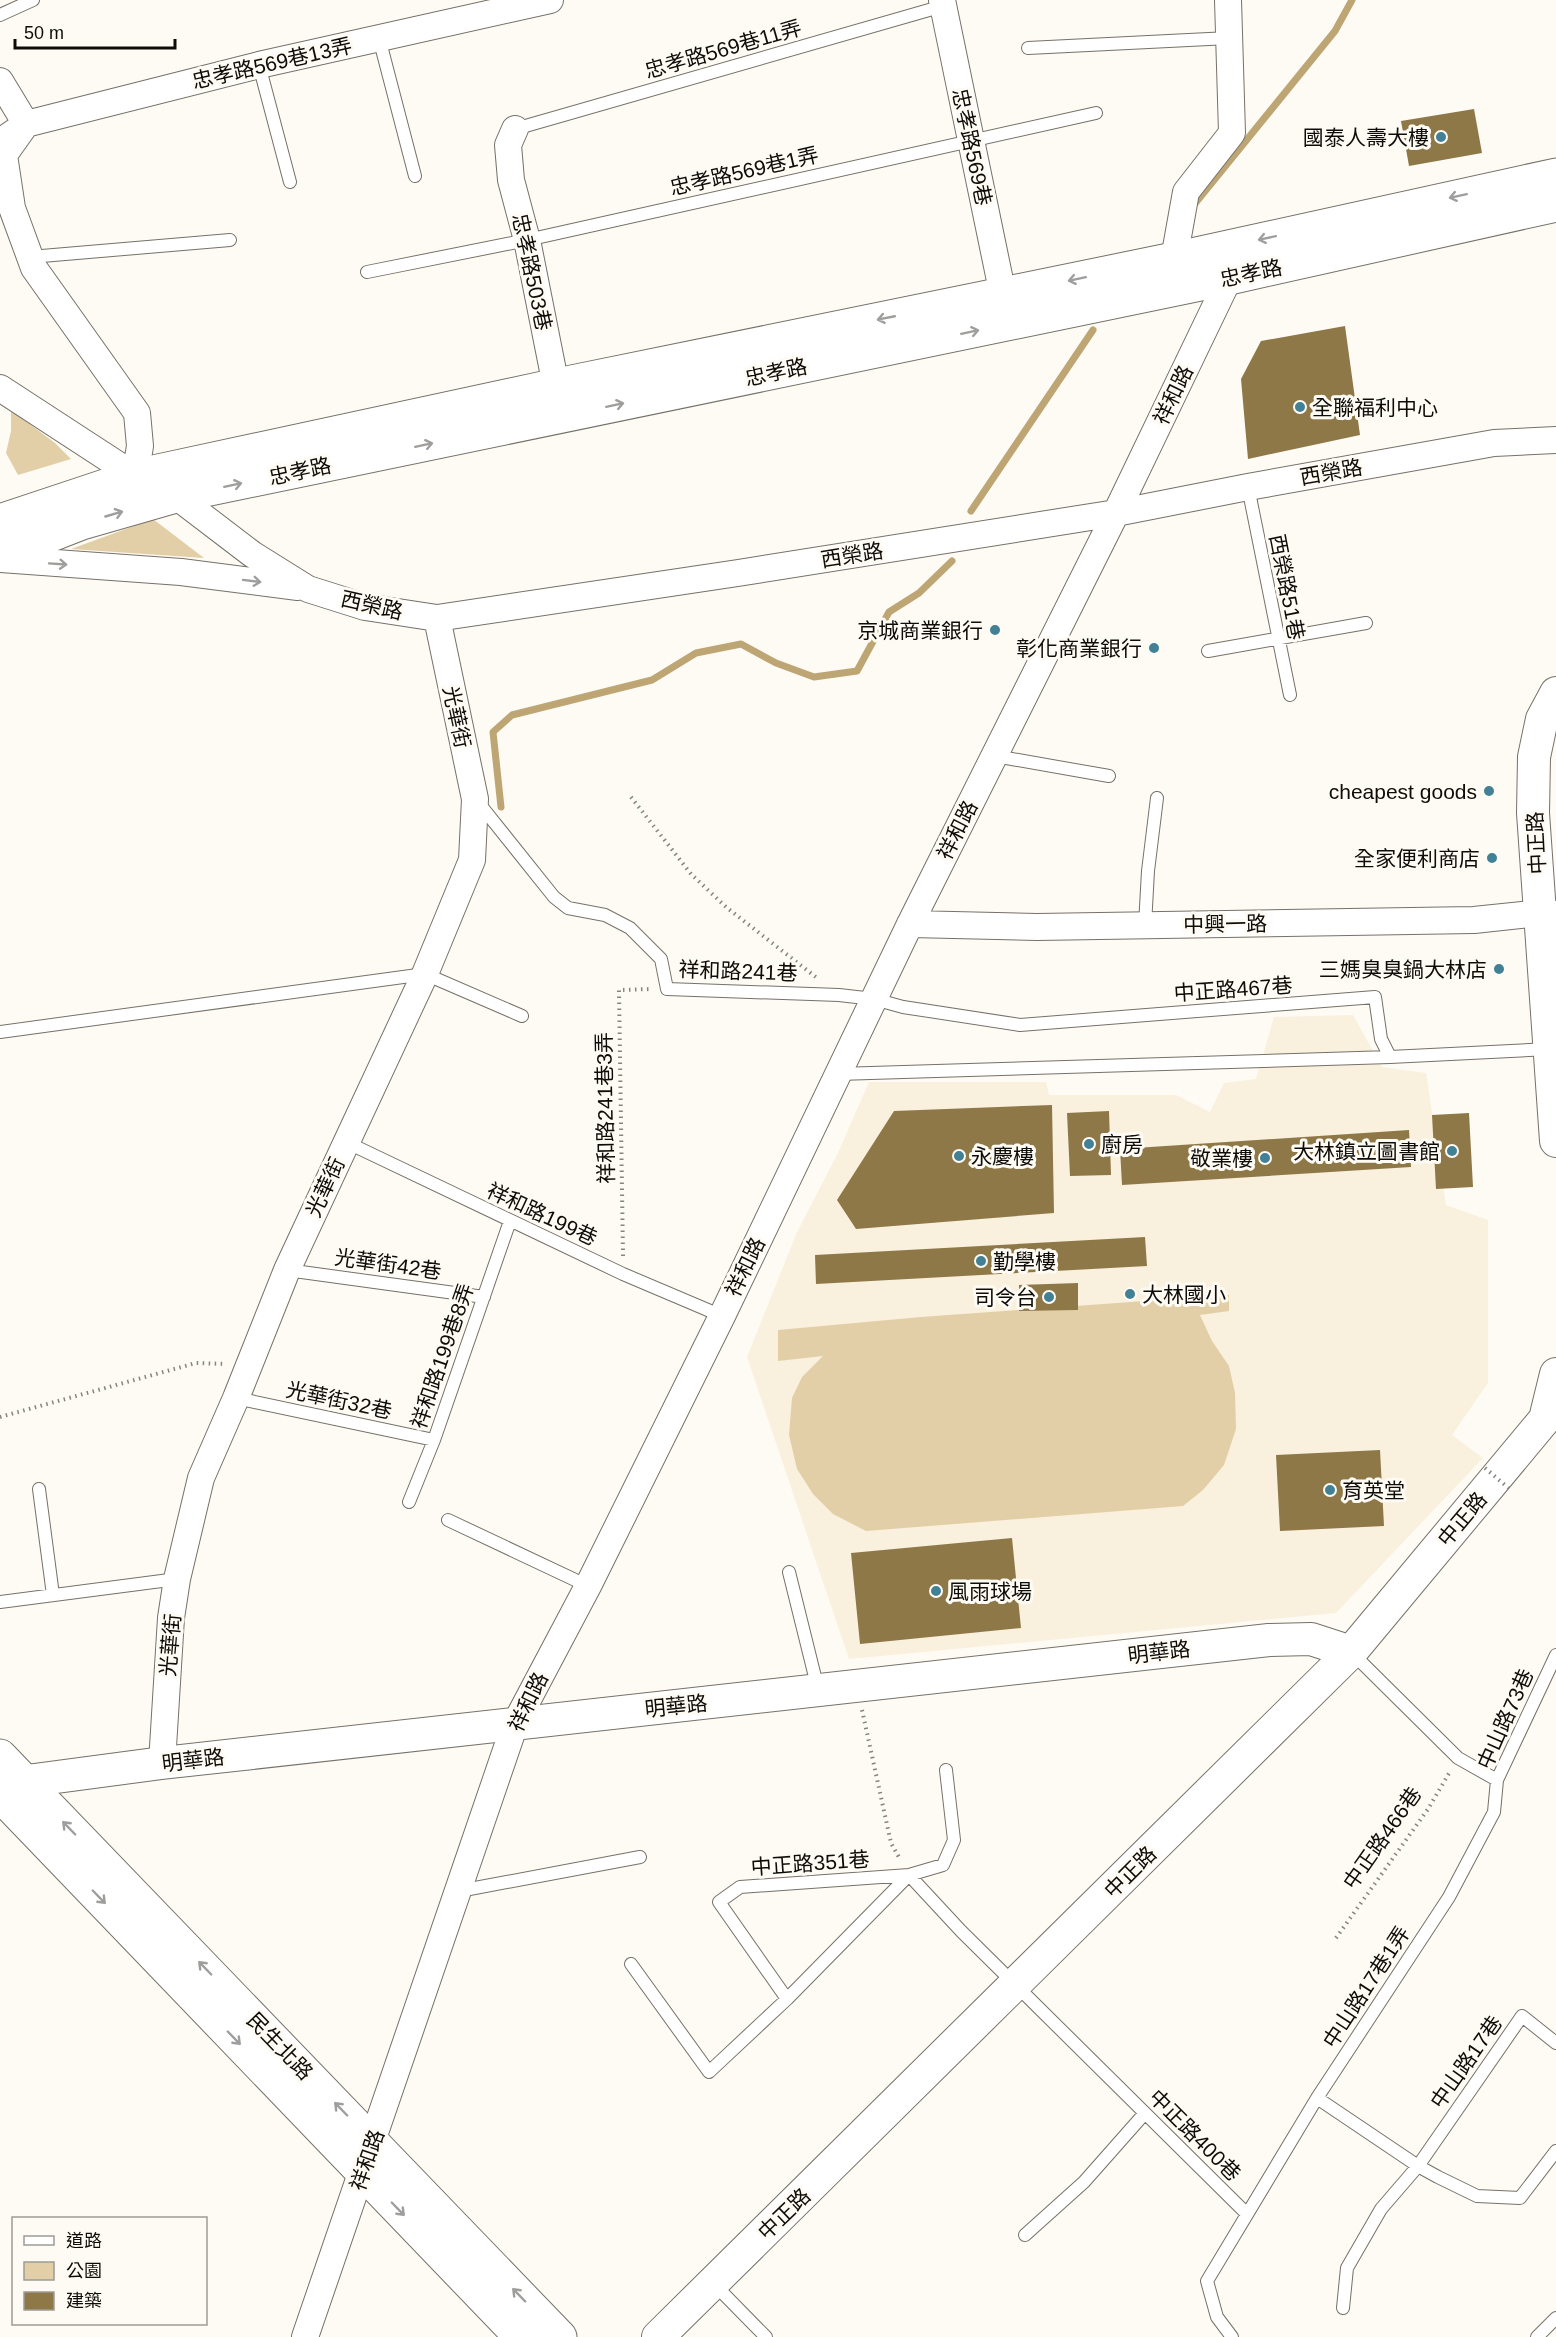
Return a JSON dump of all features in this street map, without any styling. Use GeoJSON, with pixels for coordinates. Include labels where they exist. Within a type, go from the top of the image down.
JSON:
{"type":"FeatureCollection","features":[{"type":"Feature","properties":{"kind":"main road","name":"忠孝路"},"geometry":{"type":"LineString","coordinates":[[0,521],[135,476],[1229,279],[1512,199],[1556,175]]}},
{"type":"Feature","properties":{"kind":"main road","name":"忠孝路"},"geometry":{"type":"LineString","coordinates":[[0,557],[82,523],[176,496],[559,401],[1003,295],[1174,259],[1512,199],[1556,205]]}},
{"type":"Feature","properties":{"kind":"main road","name":"民生北路"},"geometry":{"type":"LineString","coordinates":[[0,1756],[8,1787],[368,2157],[560,2337]]}},
{"type":"Feature","properties":{"kind":"main road","name":"民生北路"},"geometry":{"type":"LineString","coordinates":[[368,2157],[521,2337]]}},
{"type":"Feature","properties":{"kind":"street"},"geometry":{"type":"LineString","coordinates":[[1228,0],[1232,133],[1186,192],[1174,259],[1229,279]]}},
{"type":"Feature","properties":{"kind":"street","name":"忠孝路569巷13弄"},"geometry":{"type":"LineString","coordinates":[[0,142],[26,124],[258,65],[541,1]]}},
{"type":"Feature","properties":{"kind":"street","name":"忠孝路569巷"},"geometry":{"type":"LineString","coordinates":[[943,3],[1003,295]]}},
{"type":"Feature","properties":{"kind":"street"},"geometry":{"type":"LineString","coordinates":[[0,81],[26,124],[4,155],[12,208],[34,268],[137,413],[140,446],[135,476]]}},
{"type":"Feature","properties":{"kind":"street","name":"忠孝路503巷"},"geometry":{"type":"LineString","coordinates":[[515,129],[508,145],[511,180],[527,240],[559,401]]}},
{"type":"Feature","properties":{"kind":"street","name":"祥和路"},"geometry":{"type":"LineString","coordinates":[[305,2337],[515,1724],[588,1586],[722,1316],[910,924],[1116,513],[1229,279]]}},
{"type":"Feature","properties":{"kind":"street","name":"西榮路"},"geometry":{"type":"LineString","coordinates":[[0,388],[135,476],[176,496],[252,554],[308,589],[365,607],[436,618],[727,575],[1116,513],[1494,443],[1556,440]]}},
{"type":"Feature","properties":{"kind":"street"},"geometry":{"type":"LineString","coordinates":[[0,557],[181,572],[308,589]]}},
{"type":"Feature","properties":{"kind":"street","name":"光華街"},"geometry":{"type":"LineString","coordinates":[[162,1763],[171,1618],[177,1579],[201,1478],[287,1270],[425,974],[472,860],[475,799],[436,618]]}},
{"type":"Feature","properties":{"kind":"street","name":"中正路"},"geometry":{"type":"LineString","coordinates":[[1556,693],[1542,719],[1534,757],[1533,813],[1548,913],[1550,1049],[1556,1141]]}},
{"type":"Feature","properties":{"kind":"street","name":"中興一路"},"geometry":{"type":"LineString","coordinates":[[910,924],[1037,927],[1145,926],[1473,920],[1548,913]]}},
{"type":"Feature","properties":{"kind":"street","name":"中正路"},"geometry":{"type":"LineString","coordinates":[[658,2337],[1017,1985],[1351,1652],[1545,1419],[1556,1374]]}},
{"type":"Feature","properties":{"kind":"street","name":"明華路"},"geometry":{"type":"LineString","coordinates":[[8,1787],[162,1763],[1269,1640],[1311,1640],[1351,1652]]}},
{"type":"Feature","properties":{"kind":"lane"},"geometry":{"type":"LineString","coordinates":[[0,15],[33,0]]}},
{"type":"Feature","properties":{"kind":"lane","name":"忠孝路569巷11弄"},"geometry":{"type":"LineString","coordinates":[[515,129],[943,3]]}},
{"type":"Feature","properties":{"kind":"lane"},"geometry":{"type":"LineString","coordinates":[[379,38],[415,176]]}},
{"type":"Feature","properties":{"kind":"lane"},"geometry":{"type":"LineString","coordinates":[[1028,48],[1229,38]]}},
{"type":"Feature","properties":{"kind":"lane"},"geometry":{"type":"LineString","coordinates":[[258,65],[290,182]]}},
{"type":"Feature","properties":{"kind":"lane","name":"忠孝路569巷1弄"},"geometry":{"type":"LineString","coordinates":[[367,272],[527,240],[1096,113]]}},
{"type":"Feature","properties":{"kind":"lane"},"geometry":{"type":"LineString","coordinates":[[30,257],[230,240]]}},
{"type":"Feature","properties":{"kind":"lane","name":"西榮路51巷"},"geometry":{"type":"LineString","coordinates":[[1248,487],[1290,695]]}},
{"type":"Feature","properties":{"kind":"lane"},"geometry":{"type":"LineString","coordinates":[[1208,651],[1366,623]]}},
{"type":"Feature","properties":{"kind":"lane"},"geometry":{"type":"LineString","coordinates":[[994,756],[1108,776]]}},
{"type":"Feature","properties":{"kind":"lane"},"geometry":{"type":"LineString","coordinates":[[1145,926],[1148,871],[1157,798]]}},
{"type":"Feature","properties":{"kind":"lane","name":"祥和路241巷"},"geometry":{"type":"LineString","coordinates":[[475,799],[554,897],[568,908],[605,915],[630,928],[646,943],[662,959],[667,989],[839,995],[874,999]]}},
{"type":"Feature","properties":{"kind":"lane"},"geometry":{"type":"LineString","coordinates":[[0,1032],[425,974],[522,1016]]}},
{"type":"Feature","properties":{"kind":"lane","name":"中正路467巷"},"geometry":{"type":"LineString","coordinates":[[874,999],[903,1006],[1020,1025],[1376,998],[1381,1039],[1390,1057]]}},
{"type":"Feature","properties":{"kind":"lane"},"geometry":{"type":"LineString","coordinates":[[838,1074],[1390,1057],[1550,1049]]}},
{"type":"Feature","properties":{"kind":"lane","name":"祥和路199巷"},"geometry":{"type":"LineString","coordinates":[[346,1142],[623,1274],[722,1316]]}},
{"type":"Feature","properties":{"kind":"lane","name":"祥和路199巷8弄"},"geometry":{"type":"LineString","coordinates":[[409,1502],[434,1440],[510,1221]]}},
{"type":"Feature","properties":{"kind":"lane","name":"光華街42巷"},"geometry":{"type":"LineString","coordinates":[[287,1270],[484,1297]]}},
{"type":"Feature","properties":{"kind":"lane","name":"光華街32巷"},"geometry":{"type":"LineString","coordinates":[[236,1398],[434,1440]]}},
{"type":"Feature","properties":{"kind":"lane"},"geometry":{"type":"LineString","coordinates":[[39,1489],[53,1595]]}},
{"type":"Feature","properties":{"kind":"lane"},"geometry":{"type":"LineString","coordinates":[[448,1521],[588,1586]]}},
{"type":"Feature","properties":{"kind":"lane"},"geometry":{"type":"LineString","coordinates":[[789,1572],[818,1691]]}},
{"type":"Feature","properties":{"kind":"lane"},"geometry":{"type":"LineString","coordinates":[[0,1602],[177,1579]]}},
{"type":"Feature","properties":{"kind":"lane"},"geometry":{"type":"LineString","coordinates":[[1351,1652],[1458,1758],[1497,1780]]}},
{"type":"Feature","properties":{"kind":"lane","name":"中山路73巷"},"geometry":{"type":"LineString","coordinates":[[1449,1897],[1494,1812],[1497,1780],[1556,1655]]}},
{"type":"Feature","properties":{"kind":"lane","name":"中正路351巷"},"geometry":{"type":"LineString","coordinates":[[787,1999],[718,1902],[740,1887],[909,1875],[943,1865],[954,1839],[946,1770]]}},
{"type":"Feature","properties":{"kind":"lane"},"geometry":{"type":"LineString","coordinates":[[459,1892],[640,1857]]}},
{"type":"Feature","properties":{"kind":"lane"},"geometry":{"type":"LineString","coordinates":[[631,1964],[709,2072],[787,1999],[909,1875],[961,1931],[1017,1985]]}},
{"type":"Feature","properties":{"kind":"lane","name":"中山路17巷1弄"},"geometry":{"type":"LineString","coordinates":[[1247,2214],[1317,2098],[1449,1897]]}},
{"type":"Feature","properties":{"kind":"lane","name":"中正路400巷"},"geometry":{"type":"LineString","coordinates":[[1017,1985],[1247,2214]]}},
{"type":"Feature","properties":{"kind":"lane","name":"中山路17巷"},"geometry":{"type":"LineString","coordinates":[[1343,2308],[1347,2268],[1381,2209],[1418,2166],[1522,2016],[1556,2043]]}},
{"type":"Feature","properties":{"kind":"lane"},"geometry":{"type":"LineString","coordinates":[[1317,2098],[1418,2166],[1477,2196],[1521,2198],[1556,2151]]}},
{"type":"Feature","properties":{"kind":"lane"},"geometry":{"type":"LineString","coordinates":[[1025,2235],[1084,2182],[1145,2113]]}},
{"type":"Feature","properties":{"kind":"lane"},"geometry":{"type":"LineString","coordinates":[[1232,2337],[1217,2316],[1207,2282],[1247,2214]]}},
{"type":"Feature","properties":{"kind":"lane"},"geometry":{"type":"LineString","coordinates":[[713,2283],[766,2337]]}},
{"type":"Feature","properties":{"kind":"lane"},"geometry":{"type":"LineString","coordinates":[[1537,2337],[1556,2318]]}},
{"type":"Feature","properties":{"kind":"path"},"geometry":{"type":"LineString","coordinates":[[631,797],[691,874],[726,907],[839,995]]}},
{"type":"Feature","properties":{"kind":"path","name":"祥和路241巷3弄"},"geometry":{"type":"LineString","coordinates":[[623,1274],[618,990],[667,989]]}},
{"type":"Feature","properties":{"kind":"path"},"geometry":{"type":"LineString","coordinates":[[0,1417],[196,1363],[249,1365]]}},
{"type":"Feature","properties":{"kind":"path"},"geometry":{"type":"LineString","coordinates":[[1485,1468],[1512,1491]]}},
{"type":"Feature","properties":{"kind":"path"},"geometry":{"type":"LineString","coordinates":[[857,1687],[891,1843],[909,1875]]}},
{"type":"Feature","properties":{"kind":"path","name":"中正路466巷"},"geometry":{"type":"LineString","coordinates":[[1336,1938],[1428,1809],[1458,1758]]}},
{"type":"Feature","properties":{"kind":"shaded area","name":"大林國小"},"geometry":{"type":"Polygon","coordinates":[[[1353,1015],[1382,1067],[1426,1073],[1446,1205],[1488,1220],[1488,1383],[1452,1435],[1483,1458],[1336,1613],[849,1659],[747,1357],[797,1232],[838,1153],[869,1082],[1046,1082],[1049,1095],[1176,1095],[1210,1112],[1224,1083],[1256,1079],[1274,1017],[1353,1015]]]}},
{"type":"Feature","properties":{"kind":"green space"},"geometry":{"type":"Polygon","coordinates":[[[11,410],[55,443],[71,459],[18,475],[6,453],[11,431],[11,410]]]}},
{"type":"Feature","properties":{"kind":"green space"},"geometry":{"type":"Polygon","coordinates":[[[153,519],[204,558],[71,549],[153,519]]]}},
{"type":"Feature","properties":{"kind":"green space"},"geometry":{"type":"Polygon","coordinates":[[[1229,1295],[1229,1311],[1200,1315],[1212,1341],[1229,1366],[1235,1393],[1236,1429],[1224,1465],[1203,1490],[1183,1506],[866,1531],[833,1514],[813,1494],[797,1469],[789,1435],[792,1398],[802,1377],[823,1356],[778,1361],[778,1330],[921,1317],[1229,1295]]]}},
{"type":"Feature","properties":{"kind":"building","name":"國泰人壽大樓"},"geometry":{"type":"Polygon","coordinates":[[[1474,109],[1482,153],[1409,166],[1401,121],[1474,109]]]}},
{"type":"Feature","properties":{"kind":"building","name":"全聯福利中心"},"geometry":{"type":"Polygon","coordinates":[[[1345,326],[1360,435],[1248,459],[1241,379],[1261,341],[1345,326]]]}},
{"type":"Feature","properties":{"kind":"building","name":"永慶樓"},"geometry":{"type":"Polygon","coordinates":[[[1052,1105],[1054,1213],[856,1229],[837,1200],[894,1111],[1052,1105]]]}},
{"type":"Feature","properties":{"kind":"building","name":"廚房"},"geometry":{"type":"Polygon","coordinates":[[[1109,1111],[1111,1175],[1070,1176],[1067,1113],[1109,1111]]]}},
{"type":"Feature","properties":{"kind":"building","name":"大林鎮立圖書館"},"geometry":{"type":"Polygon","coordinates":[[[1469,1113],[1473,1187],[1436,1189],[1432,1115],[1469,1113]]]}},
{"type":"Feature","properties":{"kind":"building","name":"敬業樓"},"geometry":{"type":"Polygon","coordinates":[[[1409,1130],[1411,1167],[1122,1185],[1120,1149],[1409,1130]]]}},
{"type":"Feature","properties":{"kind":"building","name":"勤學樓"},"geometry":{"type":"Polygon","coordinates":[[[1145,1237],[1147,1266],[816,1284],[815,1255],[1145,1237]]]}},
{"type":"Feature","properties":{"kind":"building","name":"司令台"},"geometry":{"type":"Polygon","coordinates":[[[1078,1283],[1078,1310],[1019,1311],[1019,1285],[1078,1283]]]}},
{"type":"Feature","properties":{"kind":"building","name":"育英堂"},"geometry":{"type":"Polygon","coordinates":[[[1380,1450],[1384,1526],[1280,1531],[1276,1455],[1380,1450]]]}},
{"type":"Feature","properties":{"kind":"building","name":"風雨球場"},"geometry":{"type":"Polygon","coordinates":[[[1012,1538],[1021,1628],[860,1644],[851,1553],[1012,1538]]]}},
{"type":"Feature","properties":{"kind":"waterway"},"geometry":{"type":"LineString","coordinates":[[1193,206],[1335,31],[1352,0]]}},
{"type":"Feature","properties":{"kind":"waterway"},"geometry":{"type":"LineString","coordinates":[[971,511],[1093,330]]}},
{"type":"Feature","properties":{"kind":"waterway"},"geometry":{"type":"LineString","coordinates":[[501,807],[493,732],[512,715],[652,680],[696,653],[741,644],[776,663],[814,677],[857,671],[889,612],[919,593],[952,561]]}},
{"type":"Feature","properties":{"kind":"place","name":"國泰人壽大樓"},"geometry":{"type":"Point","coordinates":[1441,137]}},
{"type":"Feature","properties":{"kind":"place","name":"全聯福利中心"},"geometry":{"type":"Point","coordinates":[1300,407]}},
{"type":"Feature","properties":{"kind":"place","name":"京城商業銀行"},"geometry":{"type":"Point","coordinates":[995,630]}},
{"type":"Feature","properties":{"kind":"place","name":"彰化商業銀行"},"geometry":{"type":"Point","coordinates":[1154,648]}},
{"type":"Feature","properties":{"kind":"place","name":"cheapest goods"},"geometry":{"type":"Point","coordinates":[1489,791]}},
{"type":"Feature","properties":{"kind":"place","name":"全家便利商店"},"geometry":{"type":"Point","coordinates":[1492,858]}},
{"type":"Feature","properties":{"kind":"place","name":"三媽臭臭鍋大林店"},"geometry":{"type":"Point","coordinates":[1499,969]}},
{"type":"Feature","properties":{"kind":"place","name":"廚房"},"geometry":{"type":"Point","coordinates":[1089,1144]}},
{"type":"Feature","properties":{"kind":"place","name":"大林鎮立圖書館"},"geometry":{"type":"Point","coordinates":[1452,1151]}},
{"type":"Feature","properties":{"kind":"place","name":"永慶樓"},"geometry":{"type":"Point","coordinates":[959,1156]}},
{"type":"Feature","properties":{"kind":"place","name":"敬業樓"},"geometry":{"type":"Point","coordinates":[1265,1158]}},
{"type":"Feature","properties":{"kind":"place","name":"勤學樓"},"geometry":{"type":"Point","coordinates":[981,1261]}},
{"type":"Feature","properties":{"kind":"place","name":"大林國小"},"geometry":{"type":"Point","coordinates":[1130,1294]}},
{"type":"Feature","properties":{"kind":"place","name":"司令台"},"geometry":{"type":"Point","coordinates":[1049,1297]}},
{"type":"Feature","properties":{"kind":"place","name":"育英堂"},"geometry":{"type":"Point","coordinates":[1330,1490]}},
{"type":"Feature","properties":{"kind":"place","name":"風雨球場"},"geometry":{"type":"Point","coordinates":[936,1591]}}]}
